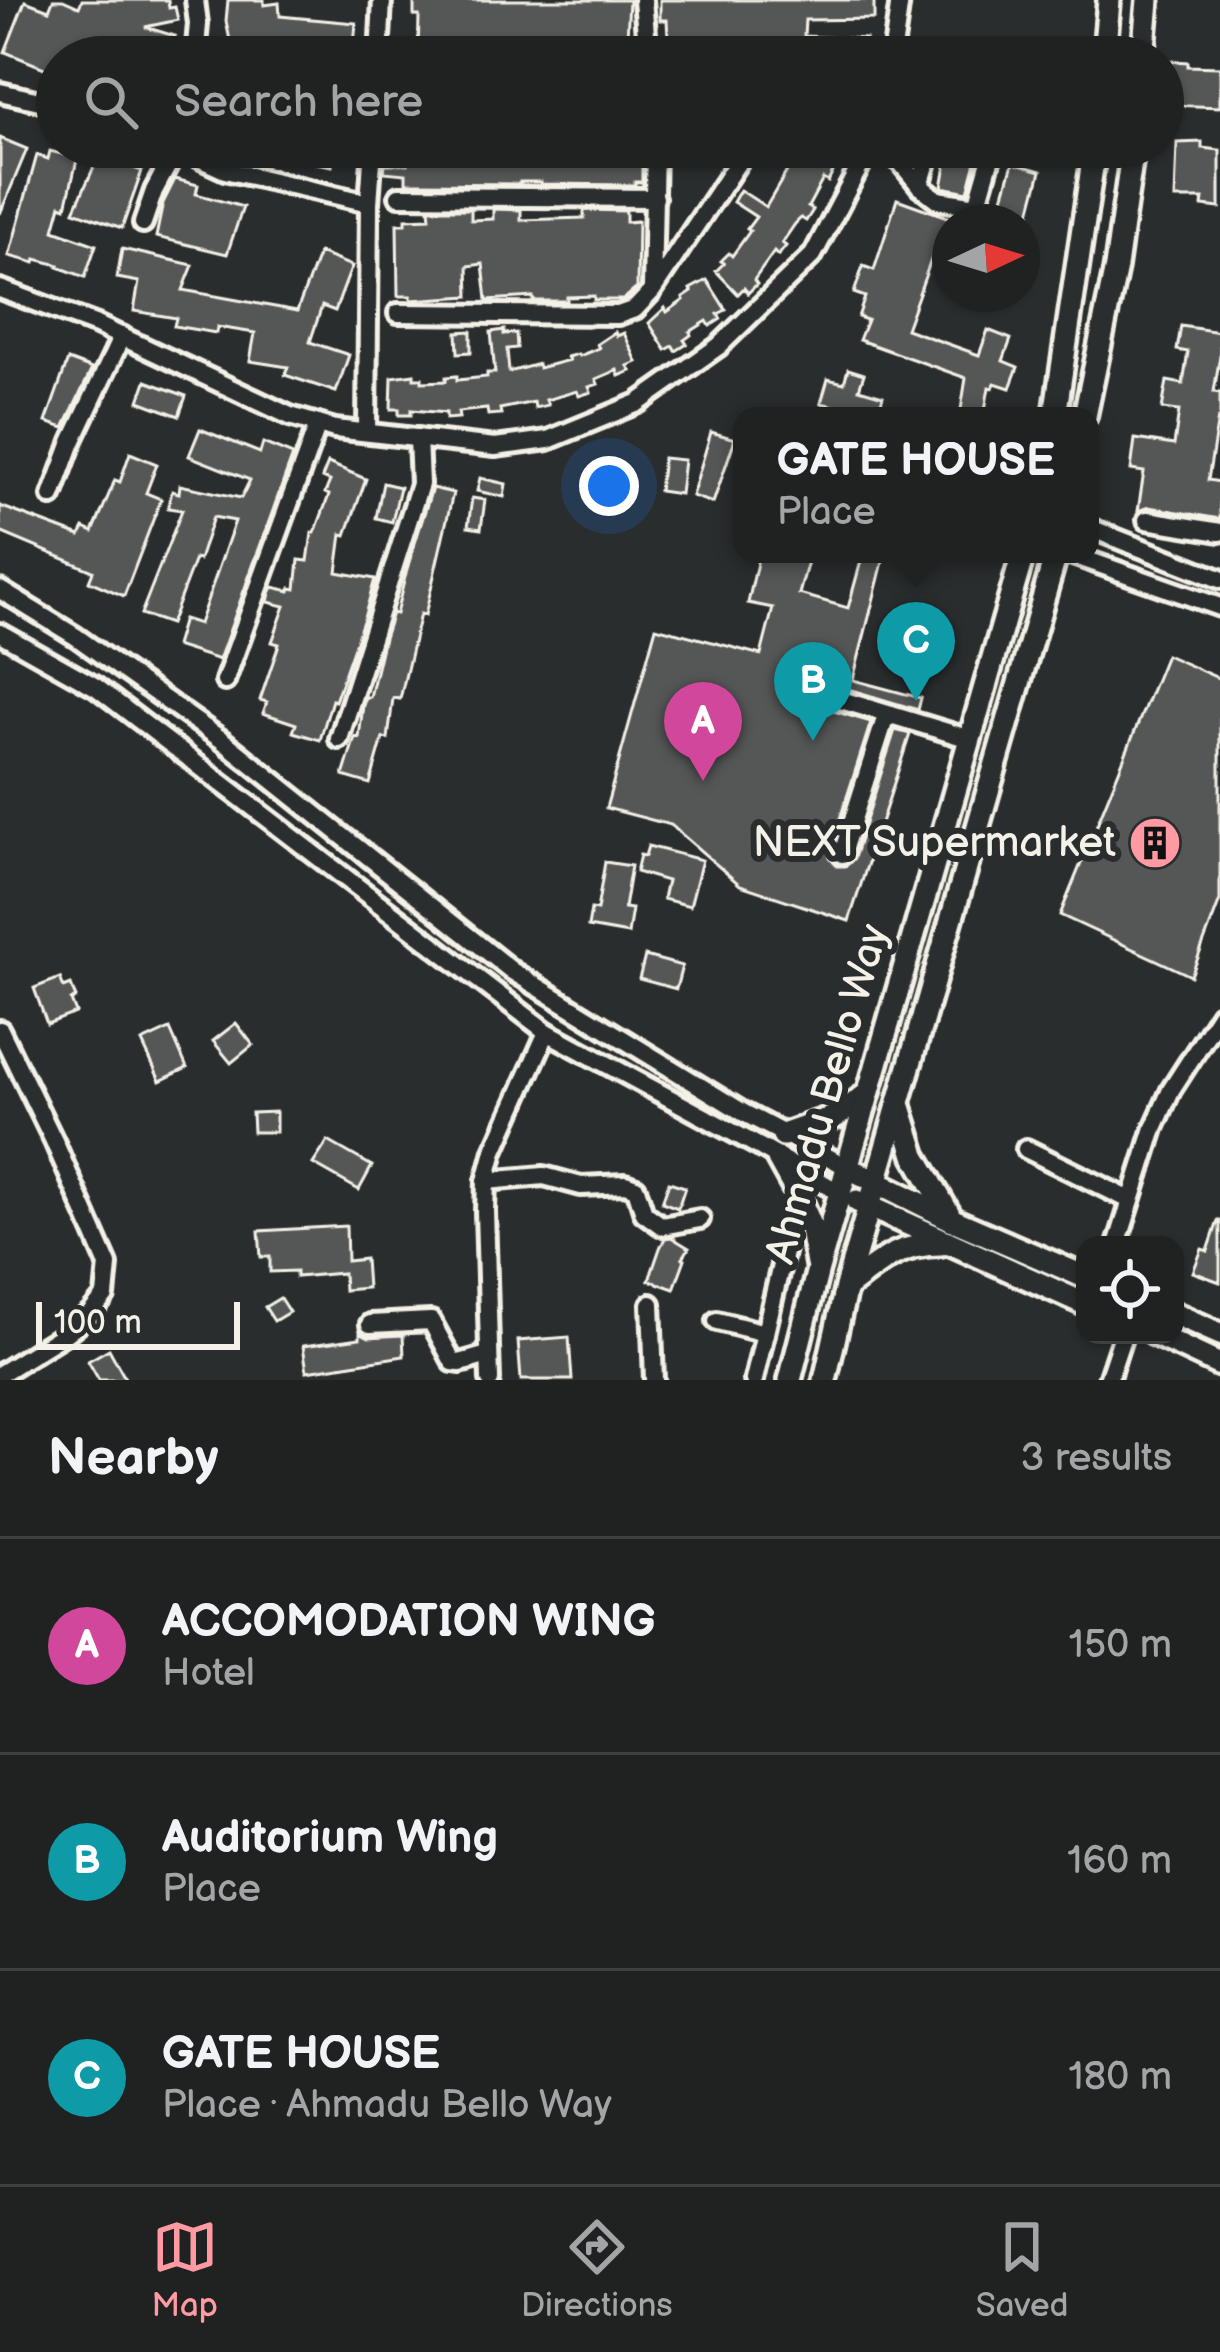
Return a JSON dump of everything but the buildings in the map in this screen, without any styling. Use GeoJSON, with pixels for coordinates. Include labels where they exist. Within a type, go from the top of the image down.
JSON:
{"type":"FeatureCollection","features":[{"type":"Feature","properties":{"kind":"main road"},"geometry":{"type":"LineString","coordinates":[[1106,36],[1109,0]]}},
{"type":"Feature","properties":{"kind":"main road"},"geometry":{"type":"LineString","coordinates":[[1145,36],[1148,0]]}},
{"type":"Feature","properties":{"kind":"main road"},"geometry":{"type":"LineString","coordinates":[[1055,407],[1092,168]]}},
{"type":"Feature","properties":{"kind":"main road"},"geometry":{"type":"LineString","coordinates":[[1087,407],[1116,267],[1130,168]]}},
{"type":"Feature","properties":{"kind":"main road","name":"Ahmadu Bello Way"},"geometry":{"type":"LineString","coordinates":[[790,1380],[1020,563]]}},
{"type":"Feature","properties":{"kind":"main road","name":"Ahmadu Bello Way"},"geometry":{"type":"LineString","coordinates":[[825,1380],[846,1287],[1053,563]]}},
{"type":"Feature","properties":{"kind":"main road"},"geometry":{"type":"LineString","coordinates":[[783,1135],[837,1116],[868,1094]]}},
{"type":"Feature","properties":{"kind":"main road"},"geometry":{"type":"LineString","coordinates":[[899,1103],[915,1155],[953,1220]]}},
{"type":"Feature","properties":{"kind":"main road"},"geometry":{"type":"LineString","coordinates":[[778,1159],[810,1223],[818,1269]]}},
{"type":"Feature","properties":{"kind":"main road"},"geometry":{"type":"LineString","coordinates":[[847,1167],[1076,1273]]}},
{"type":"Feature","properties":{"kind":"main road"},"geometry":{"type":"LineString","coordinates":[[840,1193],[1076,1300]]}},
{"type":"Feature","properties":{"kind":"main road"},"geometry":{"type":"LineString","coordinates":[[846,1287],[901,1249],[948,1244]]}},
{"type":"Feature","properties":{"kind":"main road"},"geometry":{"type":"LineString","coordinates":[[1184,1318],[1220,1334]]}},
{"type":"Feature","properties":{"kind":"main road"},"geometry":{"type":"LineString","coordinates":[[1175,1344],[1220,1365]]}},
{"type":"Feature","properties":{"kind":"street"},"geometry":{"type":"LineString","coordinates":[[195,0],[197,36]]}},
{"type":"Feature","properties":{"kind":"street"},"geometry":{"type":"LineString","coordinates":[[380,36],[382,0]]}},
{"type":"Feature","properties":{"kind":"street"},"geometry":{"type":"LineString","coordinates":[[643,0],[646,36]]}},
{"type":"Feature","properties":{"kind":"street"},"geometry":{"type":"LineString","coordinates":[[895,36],[900,0]]}},
{"type":"Feature","properties":{"kind":"street"},"geometry":{"type":"LineString","coordinates":[[0,92],[36,100]]}},
{"type":"Feature","properties":{"kind":"street"},"geometry":{"type":"LineString","coordinates":[[143,223],[165,168]]}},
{"type":"Feature","properties":{"kind":"street"},"geometry":{"type":"LineString","coordinates":[[221,168],[369,203]]}},
{"type":"Feature","properties":{"kind":"street"},"geometry":{"type":"LineString","coordinates":[[367,432],[372,168]]}},
{"type":"Feature","properties":{"kind":"street"},"geometry":{"type":"LineString","coordinates":[[652,291],[655,168]]}},
{"type":"Feature","properties":{"kind":"street"},"geometry":{"type":"LineString","coordinates":[[398,313],[618,315],[635,309],[734,168]]}},
{"type":"Feature","properties":{"kind":"street"},"geometry":{"type":"LineString","coordinates":[[0,289],[122,336],[290,416],[318,424],[495,447],[548,440],[638,403],[719,346],[813,255],[859,168]]}},
{"type":"Feature","properties":{"kind":"street"},"geometry":{"type":"LineString","coordinates":[[905,168],[938,200],[964,204]]}},
{"type":"Feature","properties":{"kind":"street"},"geometry":{"type":"LineString","coordinates":[[920,186],[925,168]]}},
{"type":"Feature","properties":{"kind":"street"},"geometry":{"type":"LineString","coordinates":[[978,204],[988,168]]}},
{"type":"Feature","properties":{"kind":"street"},"geometry":{"type":"LineString","coordinates":[[399,196],[655,198]]}},
{"type":"Feature","properties":{"kind":"street"},"geometry":{"type":"LineString","coordinates":[[52,496],[122,336]]}},
{"type":"Feature","properties":{"kind":"street"},"geometry":{"type":"LineString","coordinates":[[225,681],[318,424]]}},
{"type":"Feature","properties":{"kind":"street"},"geometry":{"type":"LineString","coordinates":[[339,740],[420,484],[418,438]]}},
{"type":"Feature","properties":{"kind":"street"},"geometry":{"type":"LineString","coordinates":[[1147,520],[1220,532]]}},
{"type":"Feature","properties":{"kind":"street"},"geometry":{"type":"LineString","coordinates":[[1099,531],[1220,579]]}},
{"type":"Feature","properties":{"kind":"street"},"geometry":{"type":"LineString","coordinates":[[1095,563],[1220,607]]}},
{"type":"Feature","properties":{"kind":"street"},"geometry":{"type":"LineString","coordinates":[[0,590],[75,636],[222,740],[512,971],[783,1135],[847,1167]]}},
{"type":"Feature","properties":{"kind":"street"},"geometry":{"type":"LineString","coordinates":[[0,633],[96,687],[547,1032],[840,1193]]}},
{"type":"Feature","properties":{"kind":"street"},"geometry":{"type":"LineString","coordinates":[[791,685],[970,739]]}},
{"type":"Feature","properties":{"kind":"street"},"geometry":{"type":"LineString","coordinates":[[842,854],[884,722],[891,715]]}},
{"type":"Feature","properties":{"kind":"street"},"geometry":{"type":"LineString","coordinates":[[1120,1236],[1171,1090],[1220,1014]]}},
{"type":"Feature","properties":{"kind":"street"},"geometry":{"type":"LineString","coordinates":[[0,1030],[108,1265],[105,1296],[90,1315],[0,1374]]}},
{"type":"Feature","properties":{"kind":"street"},"geometry":{"type":"LineString","coordinates":[[490,1380],[486,1181],[494,1151],[547,1032]]}},
{"type":"Feature","properties":{"kind":"street"},"geometry":{"type":"LineString","coordinates":[[1026,1149],[1130,1199]]}},
{"type":"Feature","properties":{"kind":"street"},"geometry":{"type":"LineString","coordinates":[[486,1181],[544,1176],[581,1186],[625,1184],[635,1188],[644,1213],[662,1226],[700,1219]]}},
{"type":"Feature","properties":{"kind":"street"},"geometry":{"type":"LineString","coordinates":[[754,1380],[785,1248]]}},
{"type":"Feature","properties":{"kind":"street"},"geometry":{"type":"LineString","coordinates":[[651,1304],[654,1380]]}},
{"type":"Feature","properties":{"kind":"street"},"geometry":{"type":"LineString","coordinates":[[370,1324],[431,1321],[453,1362],[488,1355]]}},
{"type":"Feature","properties":{"kind":"street"},"geometry":{"type":"LineString","coordinates":[[717,1321],[765,1333]]}},
{"type":"Feature","properties":{"kind":"street"},"geometry":{"type":"LineString","coordinates":[[1108,1380],[1120,1344]]}},
{"type":"Feature","properties":{"kind":"place","name":"GATE HOUSE"},"geometry":{"type":"Point","coordinates":[916,701]}},
{"type":"Feature","properties":{"kind":"place","name":"Auditorium Wing"},"geometry":{"type":"Point","coordinates":[813,741]}},
{"type":"Feature","properties":{"kind":"place","name":"ACCOMODATION WING"},"geometry":{"type":"Point","coordinates":[703,781]}},
{"type":"Feature","properties":{"kind":"place","name":"NEXT Supermarket"},"geometry":{"type":"Point","coordinates":[1155,843]}}]}
